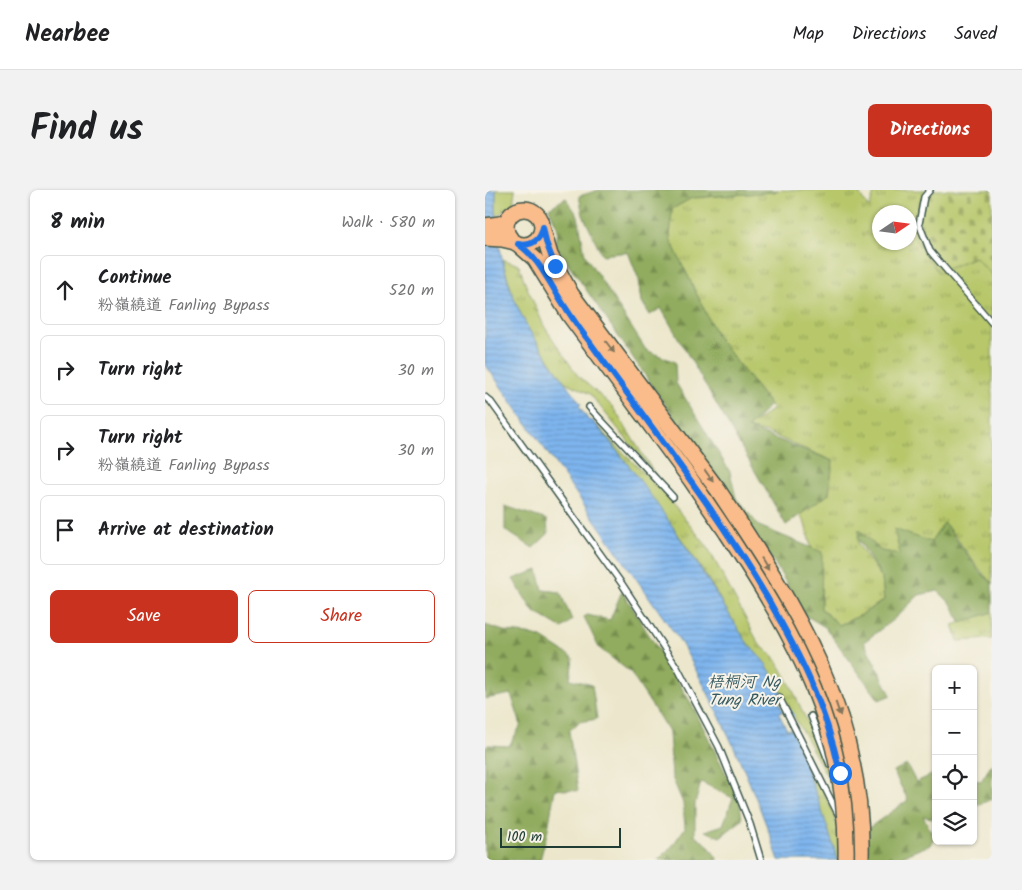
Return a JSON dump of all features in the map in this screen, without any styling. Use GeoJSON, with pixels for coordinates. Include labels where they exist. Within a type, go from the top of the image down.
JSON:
{"type":"FeatureCollection","features":[{"type":"Feature","properties":{"kind":"main road"},"geometry":{"type":"LineString","coordinates":[[509,234],[515,211],[527,209],[538,215],[555,266],[576,312],[706,501],[751,571],[807,670],[823,710],[836,753],[844,798],[846,860]]}},
{"type":"Feature","properties":{"kind":"main road"},"geometry":{"type":"LineString","coordinates":[[485,226],[509,234],[525,245],[533,242],[540,236],[543,227]]}},
{"type":"Feature","properties":{"kind":"main road"},"geometry":{"type":"LineString","coordinates":[[485,238],[509,234]]}},
{"type":"Feature","properties":{"kind":"main road"},"geometry":{"type":"LineString","coordinates":[[509,234],[535,259],[718,490],[745,530],[811,646],[831,687],[851,751],[859,797],[861,860]]}},
{"type":"Feature","properties":{"kind":"lane"},"geometry":{"type":"LineString","coordinates":[[930,190],[924,197],[919,224],[930,251],[992,323]]}},
{"type":"Feature","properties":{"kind":"lane"},"geometry":{"type":"LineString","coordinates":[[485,397],[491,402],[621,584],[679,669],[719,748],[750,824],[761,860]]}},
{"type":"Feature","properties":{"kind":"lane"},"geometry":{"type":"LineString","coordinates":[[589,406],[673,497]]}},
{"type":"Feature","properties":{"kind":"lane"},"geometry":{"type":"LineString","coordinates":[[779,697],[839,816],[852,860]]}},
{"type":"Feature","properties":{"kind":"lane"},"geometry":{"type":"LineString","coordinates":[[811,716],[834,774],[838,792],[839,816]]}},
{"type":"Feature","properties":{"kind":"green space"},"geometry":{"type":"Polygon","coordinates":[[[496,190],[515,190],[513,204],[496,216],[496,190]]]}},
{"type":"Feature","properties":{"kind":"green space"},"geometry":{"type":"Polygon","coordinates":[[[599,190],[778,190],[774,192],[692,198],[672,209],[670,239],[717,336],[770,405],[748,428],[833,461],[829,494],[786,525],[661,308],[650,315],[642,302],[639,280],[628,252],[602,255],[583,215],[579,196],[599,190]]]}},
{"type":"Feature","properties":{"kind":"green space"},"geometry":{"type":"Polygon","coordinates":[[[778,190],[857,190],[869,208],[875,190],[924,190],[938,272],[975,257],[992,275],[992,583],[944,523],[931,542],[900,554],[881,551],[859,530],[858,544],[882,578],[884,600],[861,615],[839,625],[818,606],[816,567],[805,524],[791,500],[833,461],[768,433],[747,428],[773,409],[717,336],[670,239],[672,209],[692,198],[774,192],[778,190]]]}},
{"type":"Feature","properties":{"kind":"green space"},"geometry":{"type":"Polygon","coordinates":[[[923,190],[992,190],[992,275],[975,257],[938,272],[917,242],[917,212],[923,190]]]}},
{"type":"Feature","properties":{"kind":"green space"},"geometry":{"type":"Polygon","coordinates":[[[566,198],[578,216],[585,255],[646,350],[675,362],[676,383],[730,472],[736,498],[759,526],[822,552],[821,609],[839,625],[861,615],[884,600],[882,578],[858,539],[859,529],[881,551],[900,554],[894,529],[931,542],[944,523],[980,572],[992,583],[992,612],[961,623],[952,605],[938,591],[919,595],[894,619],[864,642],[891,695],[879,700],[825,627],[805,615],[774,562],[556,246],[558,229],[549,208],[566,198]]]}},
{"type":"Feature","properties":{"kind":"green space"},"geometry":{"type":"Polygon","coordinates":[[[502,259],[519,265],[544,326],[578,376],[612,406],[656,476],[590,394],[565,382],[522,317],[502,259]]]}},
{"type":"Feature","properties":{"kind":"green space"},"geometry":{"type":"Polygon","coordinates":[[[592,420],[665,495],[707,546],[759,644],[776,659],[791,686],[827,766],[833,787],[765,664],[750,649],[705,574],[678,534],[615,447],[592,420]]]}},
{"type":"Feature","properties":{"kind":"green space"},"geometry":{"type":"Polygon","coordinates":[[[505,506],[547,520],[548,534],[533,548],[505,530],[505,506]]]}},
{"type":"Feature","properties":{"kind":"green space"},"geometry":{"type":"Polygon","coordinates":[[[538,570],[543,590],[560,592],[572,620],[562,628],[533,611],[513,579],[538,570]]]}},
{"type":"Feature","properties":{"kind":"green space"},"geometry":{"type":"Polygon","coordinates":[[[622,591],[691,703],[740,802],[742,820],[720,837],[705,831],[723,825],[733,798],[701,782],[695,804],[695,836],[708,845],[718,860],[658,860],[672,846],[685,828],[683,803],[672,777],[669,732],[630,672],[599,648],[584,617],[587,615],[610,620],[622,591]]]}},
{"type":"Feature","properties":{"kind":"green space"},"geometry":{"type":"Polygon","coordinates":[[[992,612],[992,639],[958,641],[953,625],[992,612]]]}},
{"type":"Feature","properties":{"kind":"green space"},"geometry":{"type":"Polygon","coordinates":[[[485,625],[507,632],[528,634],[542,638],[573,658],[570,679],[592,685],[597,719],[579,722],[569,731],[578,791],[555,789],[540,860],[485,860],[485,748],[488,745],[509,746],[521,725],[511,694],[485,699],[485,625]]]}},
{"type":"Feature","properties":{"kind":"green space"},"geometry":{"type":"Polygon","coordinates":[[[793,728],[832,810],[848,860],[838,860],[818,799],[791,729],[793,728]]]}},
{"type":"Feature","properties":{"kind":"green space"},"geometry":{"type":"Polygon","coordinates":[[[992,764],[992,799],[977,805],[977,780],[981,781],[992,764]]]}},
{"type":"Feature","properties":{"kind":"green space"},"geometry":{"type":"Polygon","coordinates":[[[907,765],[916,782],[932,775],[932,818],[923,816],[932,833],[932,841],[930,845],[892,860],[869,860],[863,832],[908,800],[893,771],[907,765]]]}},
{"type":"Feature","properties":{"kind":"water","name":"梧桐河 Ng Tung River"},"geometry":{"type":"Polygon","coordinates":[[[485,190],[496,190],[497,227],[503,264],[515,300],[531,333],[581,404],[579,406],[589,421],[592,420],[634,472],[691,554],[746,642],[766,664],[772,675],[782,694],[777,698],[783,711],[779,714],[787,730],[791,729],[794,735],[838,860],[779,860],[758,803],[734,748],[709,694],[680,641],[485,364],[485,190]]]}},
{"type":"Feature","properties":{"kind":"waterway"},"geometry":{"type":"LineString","coordinates":[[788,709],[793,716]]}},
{"type":"Feature","properties":{"kind":"route"},"geometry":{"type":"LineString","coordinates":[[555,266],[546,242],[543,227],[536,241],[527,245],[518,244],[535,259],[570,316],[691,480],[740,552],[807,670],[830,730],[840,773]]}}]}
